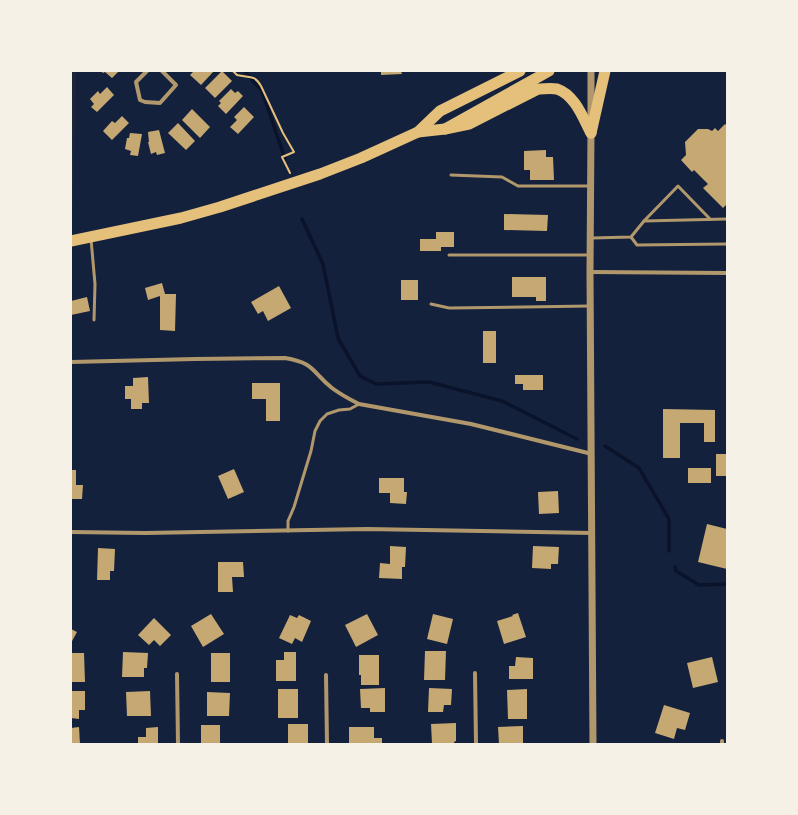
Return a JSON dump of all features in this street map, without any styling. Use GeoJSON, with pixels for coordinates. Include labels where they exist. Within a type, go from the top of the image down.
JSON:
{"type":"FeatureCollection","features":[{"type":"Feature","properties":{"kind":"highway"},"geometry":{"type":"LineString","coordinates":[[418,132],[440,111],[520,71]]}},
{"type":"Feature","properties":{"kind":"highway"},"geometry":{"type":"LineString","coordinates":[[445,129],[549,71]]}},
{"type":"Feature","properties":{"kind":"highway"},"geometry":{"type":"LineString","coordinates":[[591,133],[605,71]]}},
{"type":"Feature","properties":{"kind":"highway"},"geometry":{"type":"LineString","coordinates":[[71,241],[181,218],[220,207],[361,158],[418,132],[445,129],[469,124],[538,89],[550,88],[566,95],[574,102],[591,133]]}},
{"type":"Feature","properties":{"kind":"street"},"geometry":{"type":"LineString","coordinates":[[147,71],[136,82],[140,100],[145,102],[160,103],[176,85],[162,71]]}},
{"type":"Feature","properties":{"kind":"street"},"geometry":{"type":"LineString","coordinates":[[591,71],[590,306],[593,744]]}},
{"type":"Feature","properties":{"kind":"street"},"geometry":{"type":"LineString","coordinates":[[590,272],[727,273]]}},
{"type":"Feature","properties":{"kind":"street"},"geometry":{"type":"LineString","coordinates":[[71,362],[196,358],[285,358],[299,360],[311,366],[331,387],[359,404],[471,424],[592,454]]}},
{"type":"Feature","properties":{"kind":"street"},"geometry":{"type":"LineString","coordinates":[[71,532],[145,533],[367,529],[592,533]]}},
{"type":"Feature","properties":{"kind":"street"},"geometry":{"type":"LineString","coordinates":[[475,673],[476,744]]}},
{"type":"Feature","properties":{"kind":"street"},"geometry":{"type":"LineString","coordinates":[[177,674],[178,744]]}},
{"type":"Feature","properties":{"kind":"street"},"geometry":{"type":"LineString","coordinates":[[326,675],[327,744]]}},
{"type":"Feature","properties":{"kind":"lane"},"geometry":{"type":"LineString","coordinates":[[451,175],[502,177],[518,186],[590,186]]}},
{"type":"Feature","properties":{"kind":"lane"},"geometry":{"type":"LineString","coordinates":[[590,238],[630,237],[678,186],[710,218]]}},
{"type":"Feature","properties":{"kind":"lane"},"geometry":{"type":"LineString","coordinates":[[644,221],[727,218]]}},
{"type":"Feature","properties":{"kind":"lane"},"geometry":{"type":"LineString","coordinates":[[91,237],[95,284],[94,320]]}},
{"type":"Feature","properties":{"kind":"lane"},"geometry":{"type":"LineString","coordinates":[[630,237],[637,245],[727,244]]}},
{"type":"Feature","properties":{"kind":"lane"},"geometry":{"type":"LineString","coordinates":[[449,255],[590,255]]}},
{"type":"Feature","properties":{"kind":"lane"},"geometry":{"type":"LineString","coordinates":[[431,304],[449,308],[590,306]]}},
{"type":"Feature","properties":{"kind":"lane"},"geometry":{"type":"LineString","coordinates":[[288,531],[288,521],[294,507],[311,451],[315,431],[320,421],[327,414],[339,410],[350,409],[359,404]]}},
{"type":"Feature","properties":{"kind":"path"},"geometry":{"type":"LineString","coordinates":[[233,71],[237,75],[254,77],[258,80],[282,133],[294,152],[282,157],[295,182]]}},
{"type":"Feature","properties":{"kind":"shaded area"},"geometry":{"type":"Polygon","coordinates":[[[71,71],[76,71],[73,204],[71,204],[71,71]]]}},
{"type":"Feature","properties":{"kind":"building"},"geometry":{"type":"Polygon","coordinates":[[[101,71],[119,71],[112,78],[105,72],[103,73],[101,71]]]}},
{"type":"Feature","properties":{"kind":"building"},"geometry":{"type":"Polygon","coordinates":[[[194,71],[214,71],[201,85],[190,75],[194,71]]]}},
{"type":"Feature","properties":{"kind":"building"},"geometry":{"type":"Polygon","coordinates":[[[222,71],[232,81],[215,98],[205,88],[222,71]]]}},
{"type":"Feature","properties":{"kind":"building"},"geometry":{"type":"Polygon","coordinates":[[[381,71],[401,71],[402,74],[381,75],[381,71]]]}},
{"type":"Feature","properties":{"kind":"building"},"geometry":{"type":"Polygon","coordinates":[[[107,87],[114,95],[97,112],[91,107],[94,104],[90,99],[98,91],[100,94],[107,87]]]}},
{"type":"Feature","properties":{"kind":"building"},"geometry":{"type":"Polygon","coordinates":[[[231,89],[235,93],[238,91],[243,96],[226,114],[218,106],[221,103],[219,101],[231,89]]]}},
{"type":"Feature","properties":{"kind":"building"},"geometry":{"type":"Polygon","coordinates":[[[244,107],[254,117],[238,134],[230,127],[237,120],[234,117],[244,107]]]}},
{"type":"Feature","properties":{"kind":"building"},"geometry":{"type":"Polygon","coordinates":[[[192,109],[210,127],[200,138],[182,120],[192,109]]]}},
{"type":"Feature","properties":{"kind":"building"},"geometry":{"type":"Polygon","coordinates":[[[122,116],[129,123],[112,140],[103,131],[112,121],[115,123],[122,116]]]}},
{"type":"Feature","properties":{"kind":"building"},"geometry":{"type":"Polygon","coordinates":[[[178,123],[195,141],[186,150],[168,133],[178,123]]]}},
{"type":"Feature","properties":{"kind":"building"},"geometry":{"type":"Polygon","coordinates":[[[725,124],[727,126],[727,204],[723,208],[703,188],[708,184],[694,170],[692,172],[681,160],[686,155],[685,142],[698,129],[708,129],[712,131],[715,128],[718,131],[725,124]]]}},
{"type":"Feature","properties":{"kind":"building"},"geometry":{"type":"Polygon","coordinates":[[[159,130],[165,153],[157,155],[156,152],[151,154],[148,142],[148,132],[159,130]]]}},
{"type":"Feature","properties":{"kind":"building"},"geometry":{"type":"Polygon","coordinates":[[[130,133],[142,134],[138,156],[130,155],[131,151],[125,149],[127,138],[129,138],[130,133]]]}},
{"type":"Feature","properties":{"kind":"building"},"geometry":{"type":"Polygon","coordinates":[[[546,150],[546,157],[553,157],[554,180],[530,180],[530,170],[524,170],[524,151],[546,150]]]}},
{"type":"Feature","properties":{"kind":"building"},"geometry":{"type":"Polygon","coordinates":[[[504,214],[548,215],[547,231],[504,230],[504,214]]]}},
{"type":"Feature","properties":{"kind":"building"},"geometry":{"type":"Polygon","coordinates":[[[436,232],[454,232],[454,247],[441,247],[441,251],[420,251],[420,239],[436,239],[436,232]]]}},
{"type":"Feature","properties":{"kind":"building"},"geometry":{"type":"Polygon","coordinates":[[[512,277],[546,277],[546,301],[536,301],[536,297],[512,297],[512,277]]]}},
{"type":"Feature","properties":{"kind":"building"},"geometry":{"type":"Polygon","coordinates":[[[401,280],[418,280],[418,300],[401,300],[401,280]]]}},
{"type":"Feature","properties":{"kind":"building"},"geometry":{"type":"Polygon","coordinates":[[[162,283],[165,294],[176,294],[175,331],[160,330],[160,296],[148,300],[145,288],[162,283]]]}},
{"type":"Feature","properties":{"kind":"building"},"geometry":{"type":"Polygon","coordinates":[[[279,286],[291,308],[268,321],[263,311],[258,314],[251,302],[279,286]]]}},
{"type":"Feature","properties":{"kind":"building"},"geometry":{"type":"Polygon","coordinates":[[[87,297],[90,311],[71,315],[71,301],[87,297]]]}},
{"type":"Feature","properties":{"kind":"building"},"geometry":{"type":"Polygon","coordinates":[[[483,331],[496,331],[496,363],[483,363],[483,331]]]}},
{"type":"Feature","properties":{"kind":"building"},"geometry":{"type":"Polygon","coordinates":[[[515,375],[543,375],[543,390],[523,390],[523,384],[515,384],[515,375]]]}},
{"type":"Feature","properties":{"kind":"building"},"geometry":{"type":"Polygon","coordinates":[[[148,377],[149,403],[142,403],[142,409],[131,409],[131,399],[125,399],[125,386],[133,386],[133,378],[148,377]]]}},
{"type":"Feature","properties":{"kind":"building"},"geometry":{"type":"Polygon","coordinates":[[[252,383],[280,383],[280,421],[266,421],[266,399],[252,399],[252,383]]]}},
{"type":"Feature","properties":{"kind":"building"},"geometry":{"type":"Polygon","coordinates":[[[663,409],[715,410],[715,442],[704,442],[704,423],[680,423],[680,458],[663,458],[663,409]]]}},
{"type":"Feature","properties":{"kind":"building"},"geometry":{"type":"Polygon","coordinates":[[[716,454],[727,454],[727,476],[716,476],[716,454]]]}},
{"type":"Feature","properties":{"kind":"building"},"geometry":{"type":"Polygon","coordinates":[[[688,468],[711,468],[711,483],[688,483],[688,468]]]}},
{"type":"Feature","properties":{"kind":"building"},"geometry":{"type":"Polygon","coordinates":[[[234,469],[244,492],[228,499],[218,476],[234,469]]]}},
{"type":"Feature","properties":{"kind":"building"},"geometry":{"type":"Polygon","coordinates":[[[71,470],[76,470],[76,485],[83,485],[82,499],[71,499],[71,470]]]}},
{"type":"Feature","properties":{"kind":"building"},"geometry":{"type":"Polygon","coordinates":[[[379,478],[404,478],[404,492],[407,492],[406,504],[390,503],[390,493],[379,493],[379,478]]]}},
{"type":"Feature","properties":{"kind":"building"},"geometry":{"type":"Polygon","coordinates":[[[558,491],[559,513],[539,514],[538,492],[558,491]]]}},
{"type":"Feature","properties":{"kind":"building"},"geometry":{"type":"Polygon","coordinates":[[[707,524],[727,529],[727,569],[698,562],[707,524]]]}},
{"type":"Feature","properties":{"kind":"building"},"geometry":{"type":"Polygon","coordinates":[[[390,546],[406,547],[405,567],[402,567],[402,579],[379,578],[380,563],[390,564],[390,546]]]}},
{"type":"Feature","properties":{"kind":"building"},"geometry":{"type":"Polygon","coordinates":[[[533,546],[559,547],[558,564],[551,564],[551,569],[532,568],[533,546]]]}},
{"type":"Feature","properties":{"kind":"building"},"geometry":{"type":"Polygon","coordinates":[[[98,548],[115,549],[114,571],[110,571],[110,580],[97,580],[98,548]]]}},
{"type":"Feature","properties":{"kind":"building"},"geometry":{"type":"Polygon","coordinates":[[[218,562],[243,562],[244,577],[232,577],[233,592],[218,592],[218,562]]]}},
{"type":"Feature","properties":{"kind":"building"},"geometry":{"type":"Polygon","coordinates":[[[518,613],[526,637],[504,644],[497,621],[518,613]]]}},
{"type":"Feature","properties":{"kind":"building"},"geometry":{"type":"Polygon","coordinates":[[[211,614],[224,634],[203,647],[191,626],[211,614]]]}},
{"type":"Feature","properties":{"kind":"building"},"geometry":{"type":"Polygon","coordinates":[[[367,614],[378,635],[356,647],[345,625],[367,614]]]}},
{"type":"Feature","properties":{"kind":"building"},"geometry":{"type":"Polygon","coordinates":[[[433,614],[453,619],[447,644],[427,639],[433,614]]]}},
{"type":"Feature","properties":{"kind":"building"},"geometry":{"type":"Polygon","coordinates":[[[290,615],[297,618],[299,615],[311,621],[302,642],[295,638],[292,644],[279,638],[290,615]]]}},
{"type":"Feature","properties":{"kind":"building"},"geometry":{"type":"Polygon","coordinates":[[[154,618],[171,635],[160,646],[154,640],[149,645],[138,635],[154,618]]]}},
{"type":"Feature","properties":{"kind":"building"},"geometry":{"type":"Polygon","coordinates":[[[71,629],[77,632],[71,643],[71,629]]]}},
{"type":"Feature","properties":{"kind":"building"},"geometry":{"type":"Polygon","coordinates":[[[425,651],[446,651],[445,680],[424,680],[425,651]]]}},
{"type":"Feature","properties":{"kind":"building"},"geometry":{"type":"Polygon","coordinates":[[[123,652],[148,653],[147,668],[144,668],[144,677],[122,677],[123,652]]]}},
{"type":"Feature","properties":{"kind":"building"},"geometry":{"type":"Polygon","coordinates":[[[284,652],[296,652],[296,681],[276,681],[276,660],[284,660],[284,652]]]}},
{"type":"Feature","properties":{"kind":"building"},"geometry":{"type":"Polygon","coordinates":[[[71,653],[84,653],[85,682],[71,682],[71,653]]]}},
{"type":"Feature","properties":{"kind":"building"},"geometry":{"type":"Polygon","coordinates":[[[211,653],[230,653],[230,682],[211,682],[211,653]]]}},
{"type":"Feature","properties":{"kind":"building"},"geometry":{"type":"Polygon","coordinates":[[[359,655],[379,655],[379,685],[361,685],[361,675],[359,675],[359,655]]]}},
{"type":"Feature","properties":{"kind":"building"},"geometry":{"type":"Polygon","coordinates":[[[516,657],[533,658],[533,679],[509,679],[509,666],[515,666],[516,657]]]}},
{"type":"Feature","properties":{"kind":"building"},"geometry":{"type":"Polygon","coordinates":[[[712,657],[718,682],[693,688],[687,663],[712,657]]]}},
{"type":"Feature","properties":{"kind":"building"},"geometry":{"type":"Polygon","coordinates":[[[385,688],[385,712],[370,712],[370,708],[361,708],[360,689],[385,688]]]}},
{"type":"Feature","properties":{"kind":"building"},"geometry":{"type":"Polygon","coordinates":[[[429,688],[452,689],[451,705],[444,705],[443,712],[428,712],[429,688]]]}},
{"type":"Feature","properties":{"kind":"building"},"geometry":{"type":"Polygon","coordinates":[[[278,689],[298,689],[298,718],[278,718],[278,689]]]}},
{"type":"Feature","properties":{"kind":"building"},"geometry":{"type":"Polygon","coordinates":[[[527,689],[527,719],[508,719],[507,690],[527,689]]]}},
{"type":"Feature","properties":{"kind":"building"},"geometry":{"type":"Polygon","coordinates":[[[71,691],[85,691],[85,710],[79,710],[79,719],[71,718],[71,691]]]}},
{"type":"Feature","properties":{"kind":"building"},"geometry":{"type":"Polygon","coordinates":[[[150,691],[151,716],[127,716],[126,692],[150,691]]]}},
{"type":"Feature","properties":{"kind":"building"},"geometry":{"type":"Polygon","coordinates":[[[207,692],[230,693],[229,716],[207,716],[207,692]]]}},
{"type":"Feature","properties":{"kind":"building"},"geometry":{"type":"Polygon","coordinates":[[[664,705],[690,713],[685,730],[677,728],[674,739],[655,733],[664,705]]]}},
{"type":"Feature","properties":{"kind":"building"},"geometry":{"type":"Polygon","coordinates":[[[456,723],[456,741],[454,744],[432,744],[431,724],[456,723]]]}},
{"type":"Feature","properties":{"kind":"building"},"geometry":{"type":"Polygon","coordinates":[[[288,724],[308,724],[308,744],[288,744],[288,724]]]}},
{"type":"Feature","properties":{"kind":"building"},"geometry":{"type":"Polygon","coordinates":[[[201,725],[220,725],[220,744],[201,744],[201,725]]]}},
{"type":"Feature","properties":{"kind":"building"},"geometry":{"type":"Polygon","coordinates":[[[523,726],[523,744],[499,744],[498,727],[523,726]]]}},
{"type":"Feature","properties":{"kind":"building"},"geometry":{"type":"Polygon","coordinates":[[[79,727],[80,744],[71,744],[71,728],[79,727]]]}},
{"type":"Feature","properties":{"kind":"building"},"geometry":{"type":"Polygon","coordinates":[[[158,727],[158,744],[138,744],[138,737],[146,737],[146,728],[158,727]]]}},
{"type":"Feature","properties":{"kind":"building"},"geometry":{"type":"Polygon","coordinates":[[[349,727],[374,727],[374,738],[382,738],[382,744],[349,744],[349,727]]]}},
{"type":"Feature","properties":{"kind":"waterway"},"geometry":{"type":"LineString","coordinates":[[245,71],[262,91],[285,159]]}},
{"type":"Feature","properties":{"kind":"waterway"},"geometry":{"type":"LineString","coordinates":[[302,219],[323,264],[338,338],[360,376],[376,384],[429,382],[502,401],[577,439]]}},
{"type":"Feature","properties":{"kind":"waterway"},"geometry":{"type":"LineString","coordinates":[[605,446],[639,468],[669,519],[669,551]]}},
{"type":"Feature","properties":{"kind":"waterway"},"geometry":{"type":"LineString","coordinates":[[675,567],[676,571],[699,585],[727,584]]}}]}
